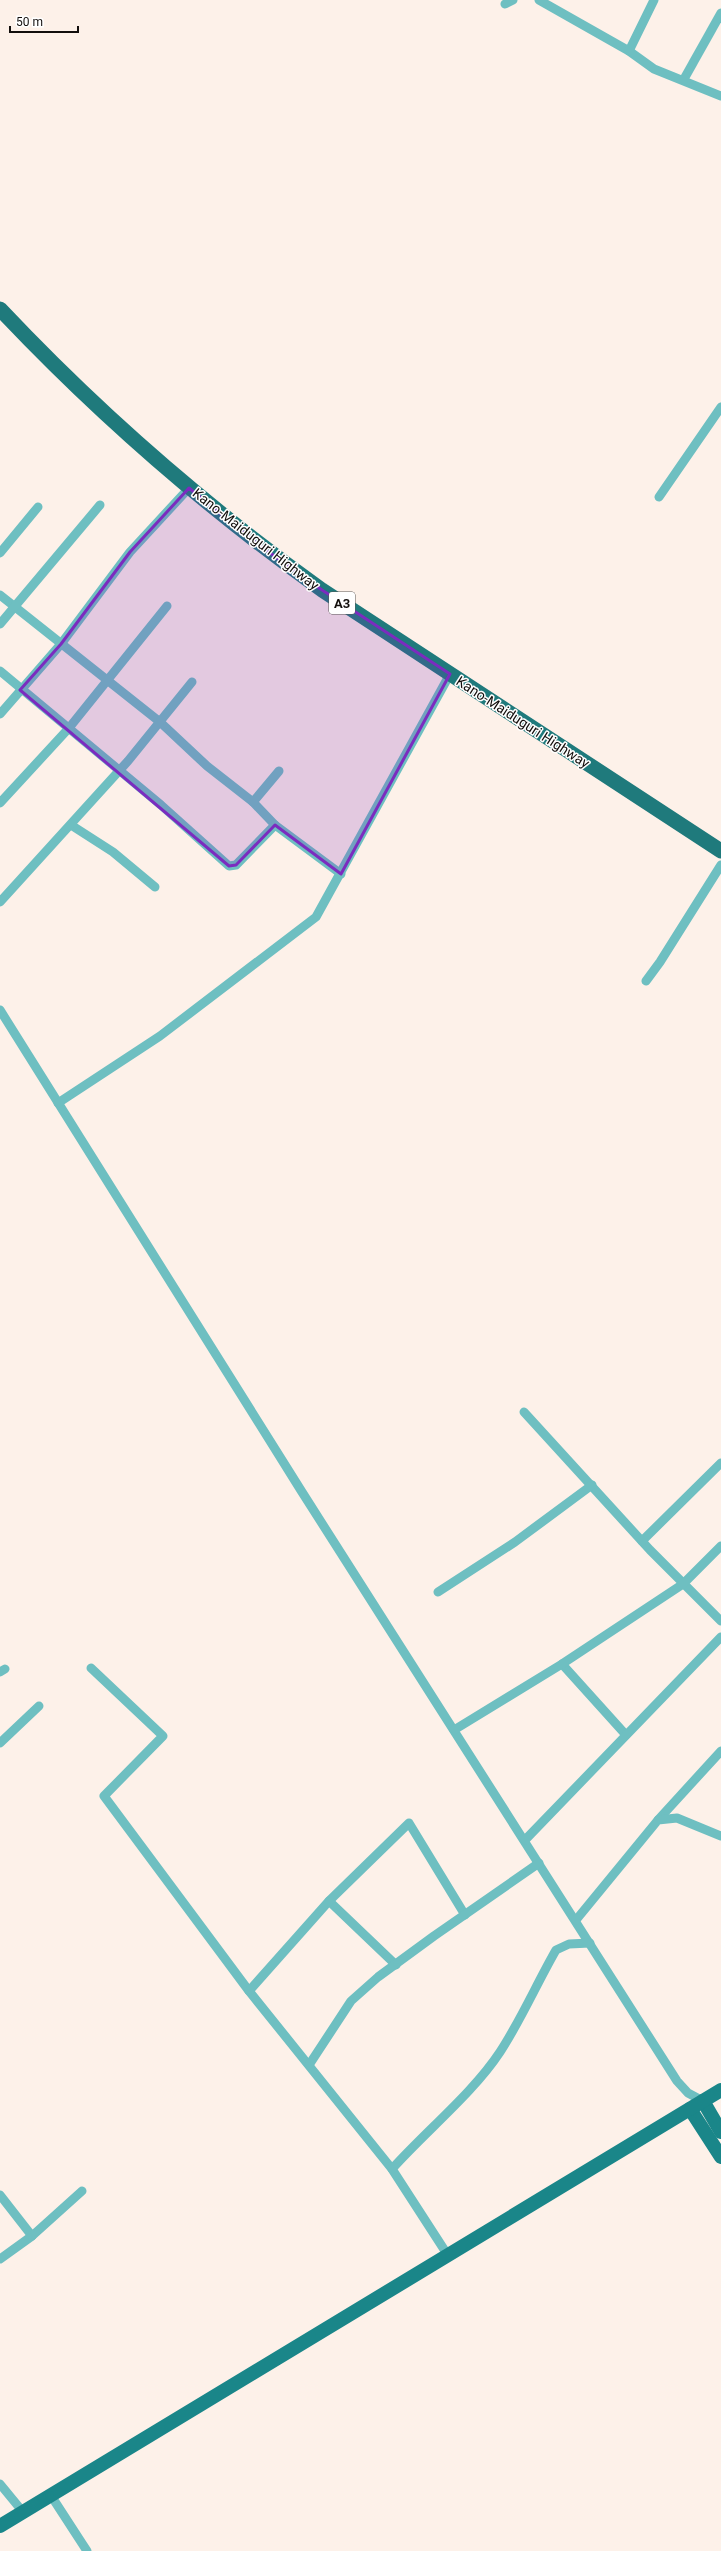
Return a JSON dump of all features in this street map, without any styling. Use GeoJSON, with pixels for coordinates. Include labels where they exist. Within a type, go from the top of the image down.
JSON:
{"type":"FeatureCollection","features":[{"type":"Feature","properties":{"kind":"highway","name":"Kano-Maiduguri Highway"},"geometry":{"type":"LineString","coordinates":[[0,310],[76,386],[189,488],[259,545],[322,590],[721,851]]}},
{"type":"Feature","properties":{"kind":"main road"},"geometry":{"type":"LineString","coordinates":[[0,2526],[50,2494],[721,2090]]}},
{"type":"Feature","properties":{"kind":"main road"},"geometry":{"type":"LineString","coordinates":[[703,2101],[721,2132]]}},
{"type":"Feature","properties":{"kind":"main road"},"geometry":{"type":"LineString","coordinates":[[690,2109],[721,2157]]}},
{"type":"Feature","properties":{"kind":"street"},"geometry":{"type":"LineString","coordinates":[[539,0],[628,51],[654,69],[684,80],[690,85],[721,96]]}},
{"type":"Feature","properties":{"kind":"street"},"geometry":{"type":"LineString","coordinates":[[628,51],[654,0]]}},
{"type":"Feature","properties":{"kind":"street"},"geometry":{"type":"LineString","coordinates":[[684,80],[721,13]]}},
{"type":"Feature","properties":{"kind":"street"},"geometry":{"type":"LineString","coordinates":[[659,497],[721,407]]}},
{"type":"Feature","properties":{"kind":"street"},"geometry":{"type":"LineString","coordinates":[[0,714],[61,644],[130,552],[189,488]]}},
{"type":"Feature","properties":{"kind":"street"},"geometry":{"type":"LineString","coordinates":[[0,624],[100,505]]}},
{"type":"Feature","properties":{"kind":"street"},"geometry":{"type":"LineString","coordinates":[[0,554],[38,507]]}},
{"type":"Feature","properties":{"kind":"street"},"geometry":{"type":"LineString","coordinates":[[0,595],[160,722],[206,766],[253,802],[275,825],[341,874]]}},
{"type":"Feature","properties":{"kind":"street"},"geometry":{"type":"LineString","coordinates":[[0,803],[69,728],[167,606]]}},
{"type":"Feature","properties":{"kind":"street"},"geometry":{"type":"LineString","coordinates":[[0,671],[20,690],[69,728],[229,866],[236,865],[275,825]]}},
{"type":"Feature","properties":{"kind":"street"},"geometry":{"type":"LineString","coordinates":[[58,1104],[160,1036],[316,917],[450,674]]}},
{"type":"Feature","properties":{"kind":"street"},"geometry":{"type":"LineString","coordinates":[[0,902],[71,825],[160,722],[192,682]]}},
{"type":"Feature","properties":{"kind":"street"},"geometry":{"type":"LineString","coordinates":[[253,802],[279,771]]}},
{"type":"Feature","properties":{"kind":"street"},"geometry":{"type":"LineString","coordinates":[[71,825],[113,852],[155,887]]}},
{"type":"Feature","properties":{"kind":"street"},"geometry":{"type":"LineString","coordinates":[[646,981],[660,962],[721,865]]}},
{"type":"Feature","properties":{"kind":"street"},"geometry":{"type":"LineString","coordinates":[[0,1010],[677,2081],[688,2092],[703,2101]]}},
{"type":"Feature","properties":{"kind":"street"},"geometry":{"type":"LineString","coordinates":[[524,1412],[642,1541],[721,1621]]}},
{"type":"Feature","properties":{"kind":"street"},"geometry":{"type":"LineString","coordinates":[[642,1541],[721,1463]]}},
{"type":"Feature","properties":{"kind":"street"},"geometry":{"type":"LineString","coordinates":[[438,1592],[515,1542],[592,1485]]}},
{"type":"Feature","properties":{"kind":"street"},"geometry":{"type":"LineString","coordinates":[[454,1730],[562,1664],[683,1584],[721,1546]]}},
{"type":"Feature","properties":{"kind":"street"},"geometry":{"type":"LineString","coordinates":[[525,1840],[721,1637]]}},
{"type":"Feature","properties":{"kind":"street"},"geometry":{"type":"LineString","coordinates":[[562,1664],[626,1735]]}},
{"type":"Feature","properties":{"kind":"street"},"geometry":{"type":"LineString","coordinates":[[91,1668],[163,1736],[104,1796],[249,1992],[392,2169],[447,2254]]}},
{"type":"Feature","properties":{"kind":"street"},"geometry":{"type":"LineString","coordinates":[[0,1743],[40,1706]]}},
{"type":"Feature","properties":{"kind":"street"},"geometry":{"type":"LineString","coordinates":[[576,1920],[658,1820],[721,1751]]}},
{"type":"Feature","properties":{"kind":"street"},"geometry":{"type":"LineString","coordinates":[[658,1820],[677,1818],[721,1836]]}},
{"type":"Feature","properties":{"kind":"street"},"geometry":{"type":"LineString","coordinates":[[249,1992],[329,1901],[409,1823],[465,1915]]}},
{"type":"Feature","properties":{"kind":"street"},"geometry":{"type":"LineString","coordinates":[[308,2066],[351,2001],[396,1965],[539,1863]]}},
{"type":"Feature","properties":{"kind":"street"},"geometry":{"type":"LineString","coordinates":[[329,1901],[396,1965]]}},
{"type":"Feature","properties":{"kind":"street"},"geometry":{"type":"LineString","coordinates":[[392,2169],[421,2136],[477,2080],[500,2052],[556,1950],[569,1944],[590,1943]]}},
{"type":"Feature","properties":{"kind":"street"},"geometry":{"type":"LineString","coordinates":[[0,2259],[32,2236],[82,2191]]}},
{"type":"Feature","properties":{"kind":"street"},"geometry":{"type":"LineString","coordinates":[[0,2195],[32,2236]]}},
{"type":"Feature","properties":{"kind":"street"},"geometry":{"type":"LineString","coordinates":[[0,2484],[23,2512]]}},
{"type":"Feature","properties":{"kind":"street"},"geometry":{"type":"LineString","coordinates":[[50,2494],[87,2551]]}},
{"type":"Feature","properties":{"kind":"highlighted area"},"geometry":{"type":"Polygon","coordinates":[[[189,488],[259,545],[322,590],[450,674],[341,874],[275,825],[236,865],[229,866],[20,690],[61,644],[130,552],[189,488]]]}}]}
